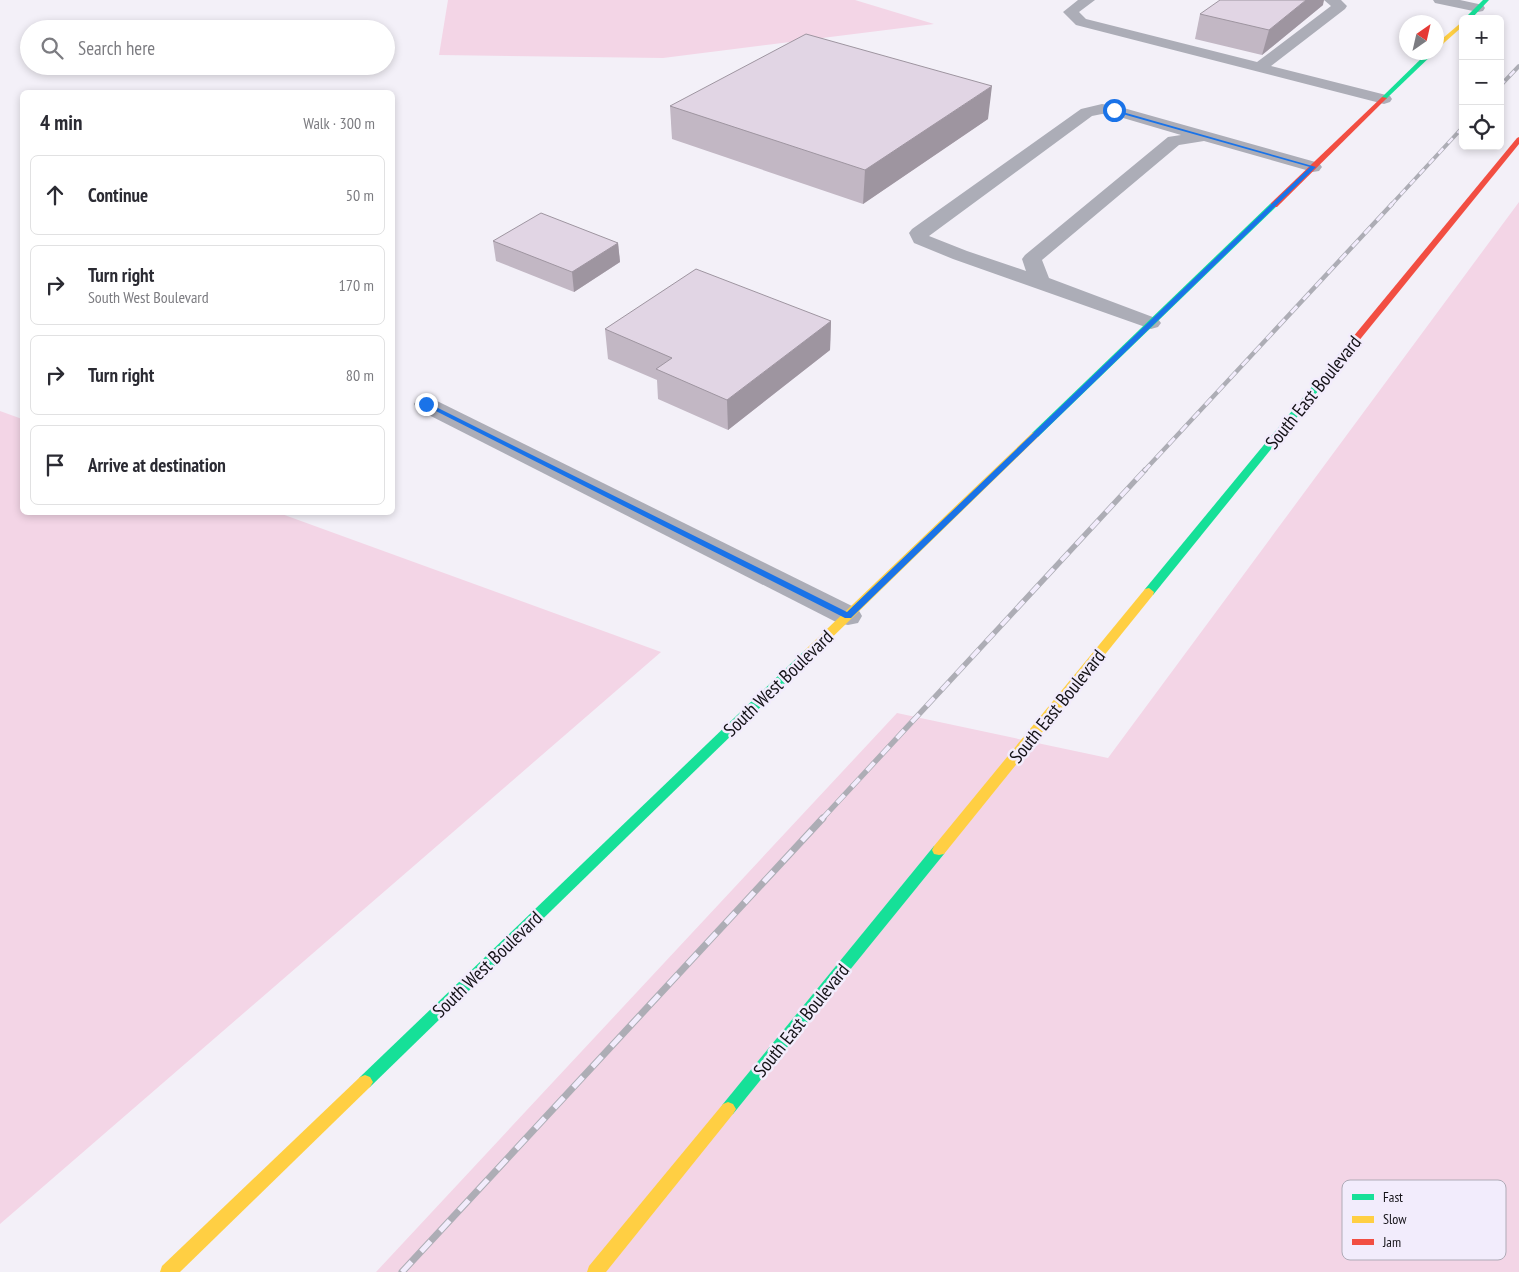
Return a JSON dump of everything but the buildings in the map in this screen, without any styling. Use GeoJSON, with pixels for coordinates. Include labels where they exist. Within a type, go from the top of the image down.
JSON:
{"type":"FeatureCollection","features":[{"type":"Feature","properties":{"kind":"main road"},"geometry":{"type":"LineString","coordinates":[[1471,15],[1482,4]]}},
{"type":"Feature","properties":{"kind":"main road"},"geometry":{"type":"LineString","coordinates":[[1444,41],[1459,27]]}},
{"type":"Feature","properties":{"kind":"main road","name":"South West Boulevard"},"geometry":{"type":"LineString","coordinates":[[168,1272],[1424,60]]}},
{"type":"Feature","properties":{"kind":"main road","name":"South East Boulevard"},"geometry":{"type":"LineString","coordinates":[[595,1272],[1519,139]]}},
{"type":"Feature","properties":{"kind":"street"},"geometry":{"type":"LineString","coordinates":[[1088,0],[1070,12],[1081,22],[1384,99]]}},
{"type":"Feature","properties":{"kind":"street"},"geometry":{"type":"LineString","coordinates":[[1260,67],[1340,6],[1331,0]]}},
{"type":"Feature","properties":{"kind":"street"},"geometry":{"type":"LineString","coordinates":[[1440,0],[1482,4]]}},
{"type":"Feature","properties":{"kind":"street"},"geometry":{"type":"LineString","coordinates":[[1151,323],[921,240],[919,234],[1087,112],[1102,109],[1114,110],[1313,167]]}},
{"type":"Feature","properties":{"kind":"street"},"geometry":{"type":"LineString","coordinates":[[1040,282],[1032,259],[1174,141],[1204,136]]}},
{"type":"Feature","properties":{"kind":"street"},"geometry":{"type":"LineString","coordinates":[[426,404],[848,616]]}},
{"type":"Feature","properties":{"kind":"shaded area"},"geometry":{"type":"Polygon","coordinates":[[[448,0],[855,0],[934,24],[663,58],[439,55],[448,0]]]}},
{"type":"Feature","properties":{"kind":"shaded area"},"geometry":{"type":"Polygon","coordinates":[[[1519,202],[1519,1272],[376,1272],[897,713],[1108,758],[1519,202]]]}},
{"type":"Feature","properties":{"kind":"shaded area"},"geometry":{"type":"Polygon","coordinates":[[[0,411],[20,418],[20,515],[284,515],[661,652],[0,1224],[0,411]]]}},
{"type":"Feature","properties":{"kind":"railway"},"geometry":{"type":"LineString","coordinates":[[1504,82],[1519,66]]}},
{"type":"Feature","properties":{"kind":"railway"},"geometry":{"type":"LineString","coordinates":[[1391,205],[1459,131]]}},
{"type":"Feature","properties":{"kind":"railway"},"geometry":{"type":"LineString","coordinates":[[1144,471],[1392,204]]}},
{"type":"Feature","properties":{"kind":"railway"},"geometry":{"type":"LineString","coordinates":[[822,819],[1145,470]]}},
{"type":"Feature","properties":{"kind":"railway"},"geometry":{"type":"LineString","coordinates":[[402,1272],[823,818]]}},
{"type":"Feature","properties":{"kind":"traffic: fast"},"geometry":{"type":"LineString","coordinates":[[1471,15],[1486,0]]}},
{"type":"Feature","properties":{"kind":"traffic: fast"},"geometry":{"type":"LineString","coordinates":[[1384,98],[1424,60]]}},
{"type":"Feature","properties":{"kind":"traffic: fast"},"geometry":{"type":"LineString","coordinates":[[1035,435],[1274,205]]}},
{"type":"Feature","properties":{"kind":"traffic: fast"},"geometry":{"type":"LineString","coordinates":[[1149,592],[1346,351]]}},
{"type":"Feature","properties":{"kind":"traffic: fast"},"geometry":{"type":"LineString","coordinates":[[365,1082],[809,653]]}},
{"type":"Feature","properties":{"kind":"traffic: fast"},"geometry":{"type":"LineString","coordinates":[[728,1109],[939,850]]}},
{"type":"Feature","properties":{"kind":"traffic: slow"},"geometry":{"type":"LineString","coordinates":[[1444,41],[1459,27]]}},
{"type":"Feature","properties":{"kind":"traffic: slow"},"geometry":{"type":"LineString","coordinates":[[809,653],[1035,435]]}},
{"type":"Feature","properties":{"kind":"traffic: slow"},"geometry":{"type":"LineString","coordinates":[[939,850],[1149,592]]}},
{"type":"Feature","properties":{"kind":"traffic: slow"},"geometry":{"type":"LineString","coordinates":[[168,1272],[365,1082]]}},
{"type":"Feature","properties":{"kind":"traffic: slow"},"geometry":{"type":"LineString","coordinates":[[595,1272],[728,1109]]}},
{"type":"Feature","properties":{"kind":"traffic: jam"},"geometry":{"type":"LineString","coordinates":[[1274,205],[1384,98]]}},
{"type":"Feature","properties":{"kind":"traffic: jam"},"geometry":{"type":"LineString","coordinates":[[1346,351],[1519,139]]}},
{"type":"Feature","properties":{"kind":"route"},"geometry":{"type":"LineString","coordinates":[[426,404],[848,616],[1313,167],[1114,110]]}}]}
